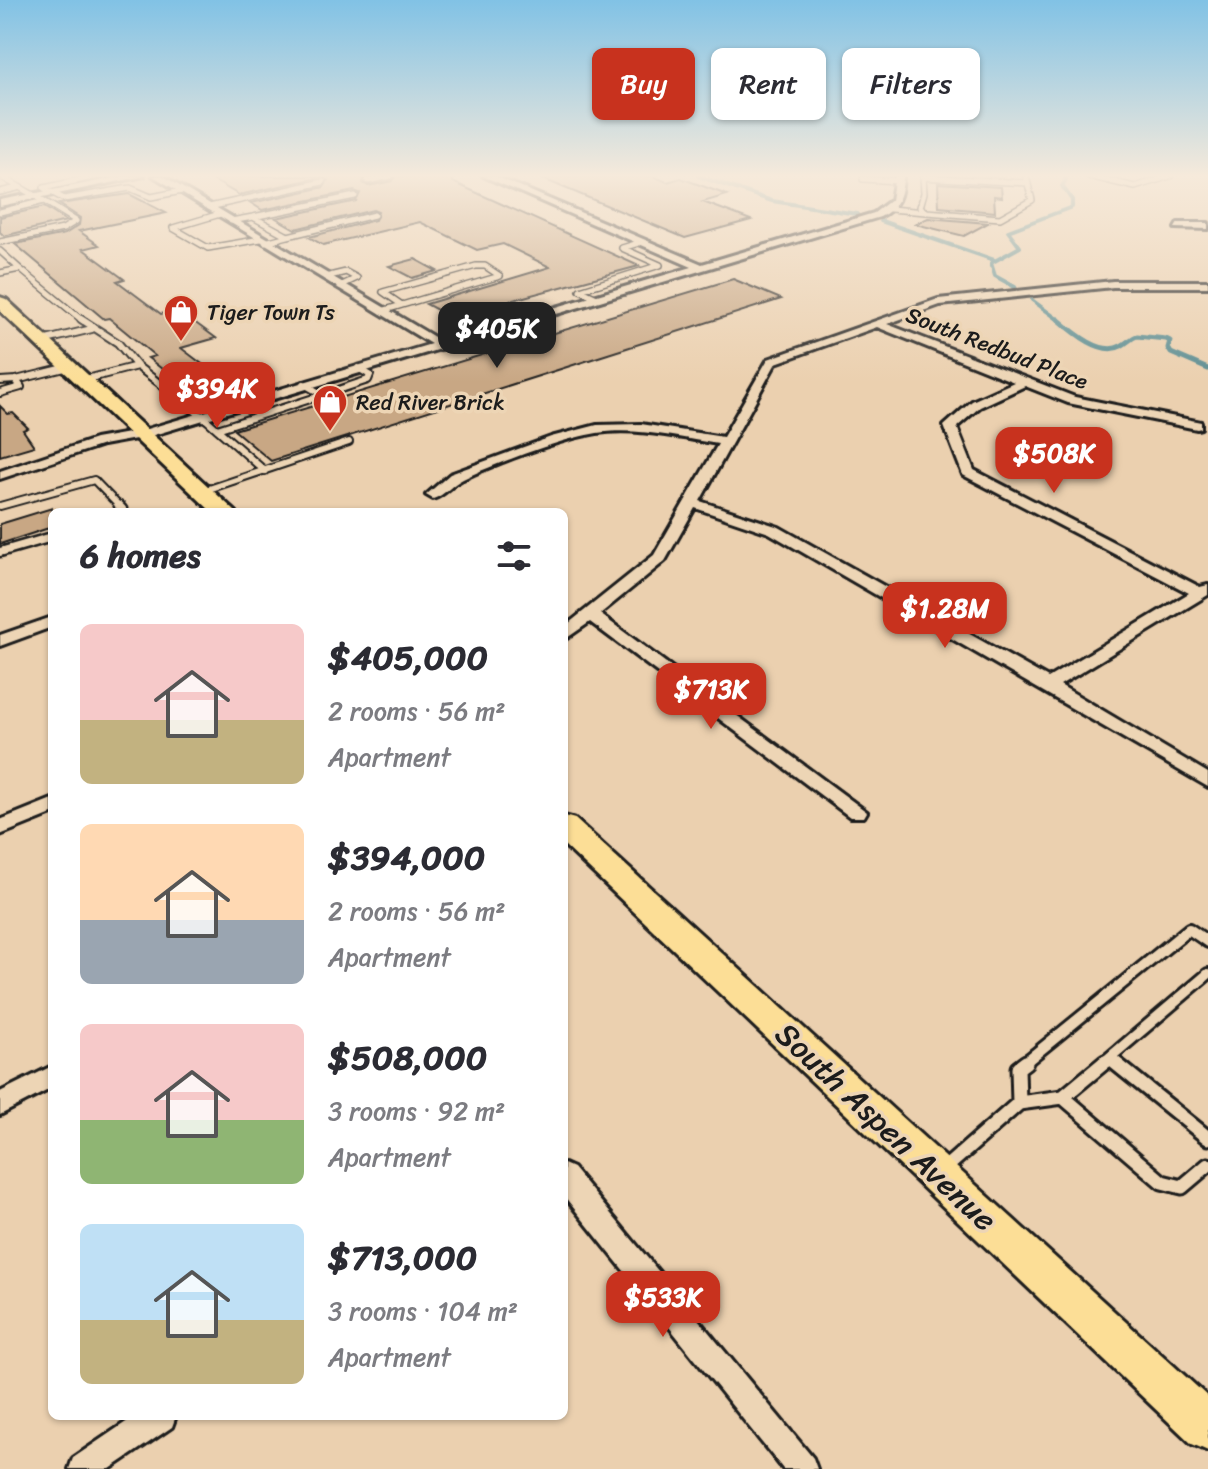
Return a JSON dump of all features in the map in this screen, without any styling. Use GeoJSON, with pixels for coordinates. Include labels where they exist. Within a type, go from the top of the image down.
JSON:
{"type":"FeatureCollection","features":[{"type":"Feature","properties":{"kind":"main road"},"geometry":{"type":"LineString","coordinates":[[0,302],[221,508]]}},
{"type":"Feature","properties":{"kind":"main road","name":"South Aspen Avenue"},"geometry":{"type":"LineString","coordinates":[[568,831],[1208,1428]]}},
{"type":"Feature","properties":{"kind":"street"},"geometry":{"type":"LineString","coordinates":[[271,245],[438,344]]}},
{"type":"Feature","properties":{"kind":"street"},"geometry":{"type":"LineString","coordinates":[[648,245],[701,267]]}},
{"type":"Feature","properties":{"kind":"street"},"geometry":{"type":"LineString","coordinates":[[0,477],[111,450],[142,434],[199,416],[777,245]]}},
{"type":"Feature","properties":{"kind":"street"},"geometry":{"type":"LineString","coordinates":[[568,632],[660,558],[772,361],[938,302],[1113,284],[1208,284]]}},
{"type":"Feature","properties":{"kind":"street","name":"South Redbud Place"},"geometry":{"type":"LineString","coordinates":[[878,324],[1072,400],[1197,425]]}},
{"type":"Feature","properties":{"kind":"street"},"geometry":{"type":"LineString","coordinates":[[1023,382],[976,404],[950,426],[968,472],[1204,591]]}},
{"type":"Feature","properties":{"kind":"street"},"geometry":{"type":"LineString","coordinates":[[433,495],[455,477],[556,440],[597,429],[641,428],[725,441]]}},
{"type":"Feature","properties":{"kind":"street"},"geometry":{"type":"LineString","coordinates":[[690,502],[774,530],[1048,685],[1208,781]]}},
{"type":"Feature","properties":{"kind":"street"},"geometry":{"type":"LineString","coordinates":[[1048,685],[1204,591]]}},
{"type":"Feature","properties":{"kind":"street"},"geometry":{"type":"LineString","coordinates":[[568,623],[591,615]]}},
{"type":"Feature","properties":{"kind":"street"},"geometry":{"type":"LineString","coordinates":[[591,615],[857,812]]}},
{"type":"Feature","properties":{"kind":"street"},"geometry":{"type":"LineString","coordinates":[[0,641],[48,623]]}},
{"type":"Feature","properties":{"kind":"street"},"geometry":{"type":"LineString","coordinates":[[0,828],[48,808]]}},
{"type":"Feature","properties":{"kind":"street"},"geometry":{"type":"LineString","coordinates":[[0,1104],[48,1078]]}},
{"type":"Feature","properties":{"kind":"street"},"geometry":{"type":"LineString","coordinates":[[568,1181],[802,1469]]}},
{"type":"Feature","properties":{"kind":"street"},"geometry":{"type":"LineString","coordinates":[[84,1469],[155,1420]]}},
{"type":"Feature","properties":{"kind":"lane"},"geometry":{"type":"LineString","coordinates":[[198,245],[202,247],[236,245]]}},
{"type":"Feature","properties":{"kind":"lane"},"geometry":{"type":"LineString","coordinates":[[597,298],[580,290],[660,265],[622,248],[633,245]]}},
{"type":"Feature","properties":{"kind":"lane"},"geometry":{"type":"LineString","coordinates":[[0,251],[92,329],[103,333],[134,358],[137,366],[265,471]]}},
{"type":"Feature","properties":{"kind":"lane"},"geometry":{"type":"LineString","coordinates":[[382,311],[403,306],[500,274],[485,266],[476,266],[383,292],[403,306]]}},
{"type":"Feature","properties":{"kind":"lane"},"geometry":{"type":"LineString","coordinates":[[0,273],[20,269]]}},
{"type":"Feature","properties":{"kind":"lane"},"geometry":{"type":"LineString","coordinates":[[325,277],[346,272],[357,278],[340,286]]}},
{"type":"Feature","properties":{"kind":"lane"},"geometry":{"type":"LineString","coordinates":[[639,272],[656,280]]}},
{"type":"Feature","properties":{"kind":"lane"},"geometry":{"type":"LineString","coordinates":[[42,341],[92,329]]}},
{"type":"Feature","properties":{"kind":"lane"},"geometry":{"type":"LineString","coordinates":[[1,380],[137,366]]}},
{"type":"Feature","properties":{"kind":"lane"},"geometry":{"type":"LineString","coordinates":[[217,429],[368,380],[370,375],[358,368]]}},
{"type":"Feature","properties":{"kind":"lane"},"geometry":{"type":"LineString","coordinates":[[0,393],[21,387],[16,380]]}},
{"type":"Feature","properties":{"kind":"lane"},"geometry":{"type":"LineString","coordinates":[[304,384],[323,395]]}},
{"type":"Feature","properties":{"kind":"lane"},"geometry":{"type":"LineString","coordinates":[[203,491],[349,442]]}},
{"type":"Feature","properties":{"kind":"lane"},"geometry":{"type":"LineString","coordinates":[[0,506],[94,480],[121,508]]}},
{"type":"Feature","properties":{"kind":"lane"},"geometry":{"type":"LineString","coordinates":[[0,552],[48,538]]}},
{"type":"Feature","properties":{"kind":"lane"},"geometry":{"type":"LineString","coordinates":[[1019,1103],[1018,1068],[1189,929],[1208,942]]}},
{"type":"Feature","properties":{"kind":"lane"},"geometry":{"type":"LineString","coordinates":[[937,1175],[1019,1103],[1063,1097],[1208,974]]}},
{"type":"Feature","properties":{"kind":"lane"},"geometry":{"type":"LineString","coordinates":[[1109,1058],[1208,1138]]}},
{"type":"Feature","properties":{"kind":"lane"},"geometry":{"type":"LineString","coordinates":[[1063,1097],[1162,1182],[1182,1187],[1208,1165]]}},
{"type":"Feature","properties":{"kind":"building"},"geometry":{"type":"Polygon","coordinates":[[[16,245],[98,245],[83,249],[124,279],[117,281],[161,314],[178,310],[216,338],[181,348],[226,382],[191,392],[148,358],[155,356],[109,318],[104,319],[16,245]]]}},
{"type":"Feature","properties":{"kind":"building"},"geometry":{"type":"Polygon","coordinates":[[[466,245],[501,245],[477,250],[466,245]]]}},
{"type":"Feature","properties":{"kind":"building"},"geometry":{"type":"Polygon","coordinates":[[[504,245],[592,245],[639,266],[450,317],[426,304],[550,267],[504,245]]]}},
{"type":"Feature","properties":{"kind":"building"},"geometry":{"type":"Polygon","coordinates":[[[415,259],[437,271],[412,278],[389,266],[415,259]]]}},
{"type":"Feature","properties":{"kind":"building"},"geometry":{"type":"Polygon","coordinates":[[[733,279],[781,299],[271,461],[234,430],[733,279]]]}},
{"type":"Feature","properties":{"kind":"building"},"geometry":{"type":"Polygon","coordinates":[[[0,406],[8,414],[13,413],[28,428],[23,430],[34,446],[0,456],[0,406]]]}},
{"type":"Feature","properties":{"kind":"building"},"geometry":{"type":"Polygon","coordinates":[[[48,509],[48,528],[0,544],[0,524],[48,509]]]}},
{"type":"Feature","properties":{"kind":"waterway"},"geometry":{"type":"LineString","coordinates":[[949,245],[994,260]]}},
{"type":"Feature","properties":{"kind":"waterway"},"geometry":{"type":"LineString","coordinates":[[1015,287],[995,276],[991,263],[1020,247],[1018,245]]}},
{"type":"Feature","properties":{"kind":"waterway"},"geometry":{"type":"LineString","coordinates":[[1032,300],[1060,321]]}},
{"type":"Feature","properties":{"kind":"waterway"},"geometry":{"type":"LineString","coordinates":[[1058,319],[1087,341],[1105,348],[1121,346],[1137,336],[1166,339],[1170,341],[1168,348],[1171,353],[1208,369]]}},
{"type":"Feature","properties":{"kind":"place","name":"Tiger Town Ts"},"geometry":{"type":"Point","coordinates":[181,343]}},
{"type":"Feature","properties":{"kind":"place","name":"Red River Brick"},"geometry":{"type":"Point","coordinates":[330,433]}}]}
